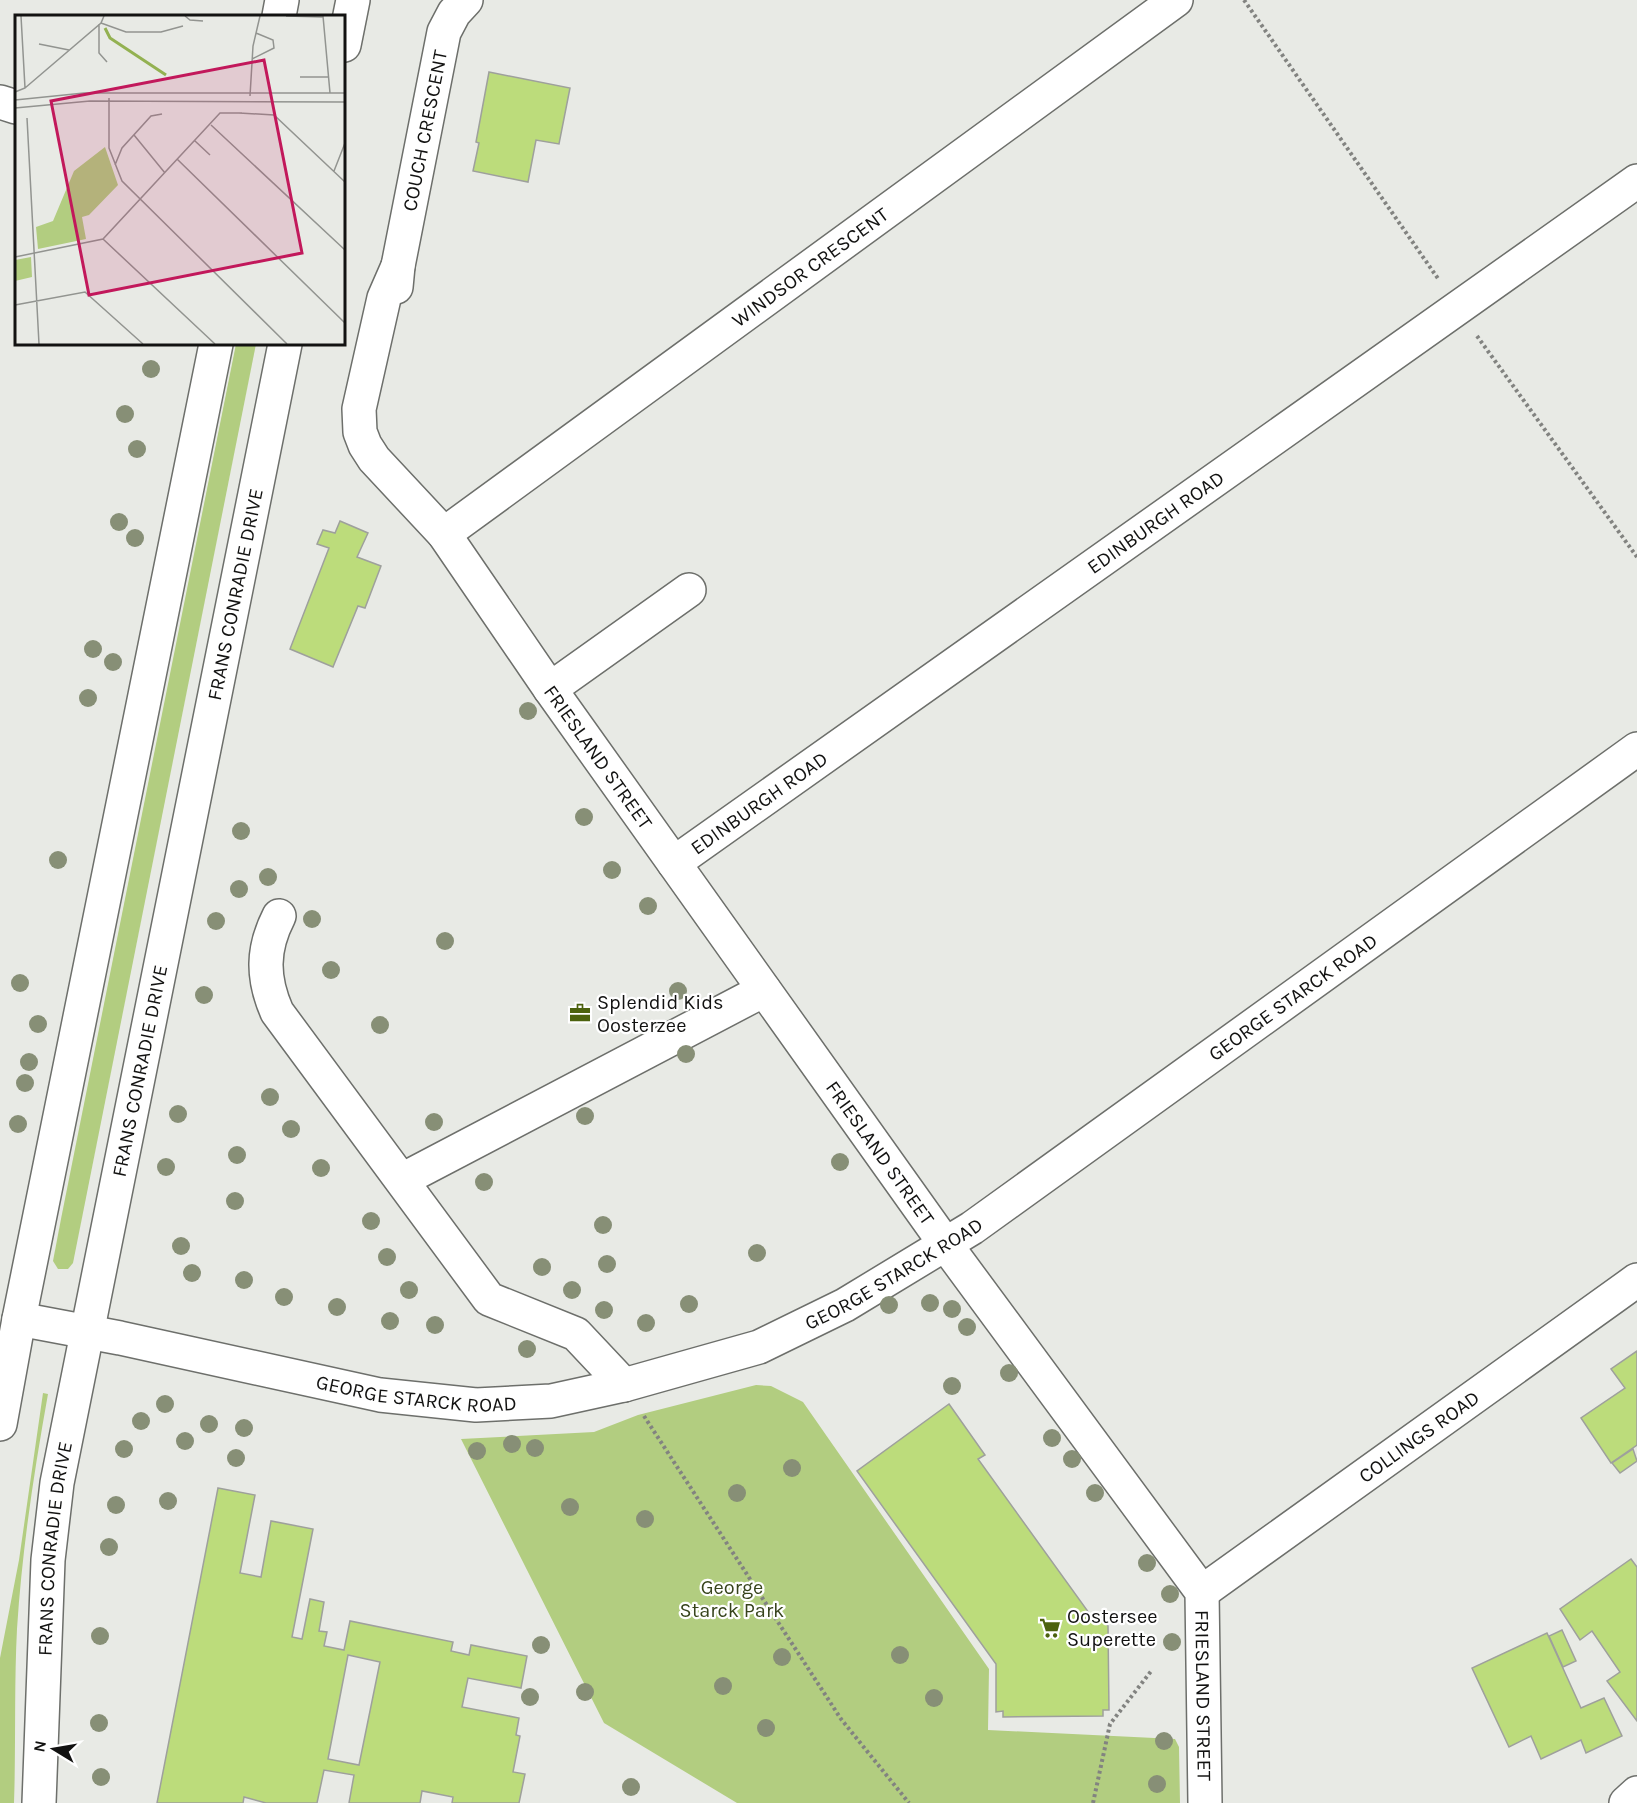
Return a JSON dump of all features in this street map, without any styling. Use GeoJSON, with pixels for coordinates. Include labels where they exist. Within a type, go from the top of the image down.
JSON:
{"type":"FeatureCollection","features":[{"type":"Feature","properties":{"kind":"street"},"geometry":{"type":"LineString","coordinates":[[279,15],[282,0]]}},
{"type":"Feature","properties":{"kind":"street"},"geometry":{"type":"LineString","coordinates":[[345,39],[352,0]]}},
{"type":"Feature","properties":{"kind":"street","name":"COUCH CRESCENT"},"geometry":{"type":"LineString","coordinates":[[433,524],[375,418],[395,304],[398,266],[444,32],[454,13],[465,0]]}},
{"type":"Feature","properties":{"kind":"street","name":"WINDSOR CRESCENT"},"geometry":{"type":"LineString","coordinates":[[433,524],[1176,0]]}},
{"type":"Feature","properties":{"kind":"street"},"geometry":{"type":"LineString","coordinates":[[0,102],[15,107]]}},
{"type":"Feature","properties":{"kind":"street","name":"EDINBURGH ROAD"},"geometry":{"type":"LineString","coordinates":[[674,863],[1637,181]]}},
{"type":"Feature","properties":{"kind":"street"},"geometry":{"type":"LineString","coordinates":[[0,1424],[19,1318],[216,345]]}},
{"type":"Feature","properties":{"kind":"street","name":"FRANS CONRADIE DRIVE"},"geometry":{"type":"LineString","coordinates":[[39,1803],[48,1560],[57,1483],[285,345]]}},
{"type":"Feature","properties":{"kind":"street","name":"FRIESLAND STREET"},"geometry":{"type":"LineString","coordinates":[[433,524],[946,1245],[1202,1592],[1205,1803]]}},
{"type":"Feature","properties":{"kind":"street"},"geometry":{"type":"LineString","coordinates":[[550,689],[689,590]]}},
{"type":"Feature","properties":{"kind":"street","name":"GEORGE STARCK ROAD"},"geometry":{"type":"LineString","coordinates":[[19,1318],[380,1395],[465,1404],[551,1401],[624,1385],[759,1347],[845,1305],[946,1245],[1637,749]]}},
{"type":"Feature","properties":{"kind":"street"},"geometry":{"type":"LineString","coordinates":[[279,916],[271,932],[265,968],[268,986],[277,1012],[489,1299],[576,1334],[624,1385]]}},
{"type":"Feature","properties":{"kind":"street"},"geometry":{"type":"LineString","coordinates":[[402,1180],[764,990]]}},
{"type":"Feature","properties":{"kind":"street","name":"COLLINGS ROAD"},"geometry":{"type":"LineString","coordinates":[[1202,1592],[1637,1280]]}},
{"type":"Feature","properties":{"kind":"street"},"geometry":{"type":"LineString","coordinates":[[1626,1803],[1637,1793]]}},
{"type":"Feature","properties":{"kind":"path"},"geometry":{"type":"LineString","coordinates":[[1244,0],[1459,309]]}},
{"type":"Feature","properties":{"kind":"path"},"geometry":{"type":"LineString","coordinates":[[1491,356],[1637,557]]}},
{"type":"Feature","properties":{"kind":"path"},"geometry":{"type":"LineString","coordinates":[[624,1385],[841,1719],[909,1803]]}},
{"type":"Feature","properties":{"kind":"path"},"geometry":{"type":"LineString","coordinates":[[1093,1803],[1110,1724],[1152,1670]]}},
{"type":"Feature","properties":{"kind":"green space"},"geometry":{"type":"Polygon","coordinates":[[[236,345],[256,345],[73,1263],[68,1269],[58,1269],[53,1261],[236,345]]]}},
{"type":"Feature","properties":{"kind":"green space","name":"George Starck Park"},"geometry":{"type":"Polygon","coordinates":[[[756,1385],[771,1386],[803,1402],[989,1669],[988,1730],[1175,1739],[1179,1747],[1180,1803],[737,1803],[604,1723],[461,1439],[594,1432],[638,1415],[756,1385]]]}},
{"type":"Feature","properties":{"kind":"green space"},"geometry":{"type":"Polygon","coordinates":[[[43,1393],[48,1394],[29,1511],[17,1629],[14,1803],[0,1803],[0,1658],[19,1560],[43,1393]]]}},
{"type":"Feature","properties":{"kind":"building"},"geometry":{"type":"Polygon","coordinates":[[[489,72],[570,88],[559,144],[536,140],[528,182],[473,171],[489,72]]]}},
{"type":"Feature","properties":{"kind":"building"},"geometry":{"type":"Polygon","coordinates":[[[340,521],[368,533],[357,557],[381,566],[365,608],[358,606],[333,667],[290,649],[329,548],[317,544],[323,530],[335,533],[340,521]]]}},
{"type":"Feature","properties":{"kind":"building"},"geometry":{"type":"Polygon","coordinates":[[[1637,1351],[1637,1445],[1611,1463],[1581,1418],[1625,1388],[1611,1369],[1637,1351]]]}},
{"type":"Feature","properties":{"kind":"building"},"geometry":{"type":"Polygon","coordinates":[[[949,1404],[985,1455],[978,1459],[1094,1620],[1100,1615],[1108,1626],[1109,1710],[1103,1710],[1103,1716],[1003,1717],[1003,1711],[996,1712],[996,1664],[857,1471],[949,1404]]]}},
{"type":"Feature","properties":{"kind":"building"},"geometry":{"type":"Polygon","coordinates":[[[1633,1449],[1637,1461],[1620,1473],[1612,1463],[1633,1449]]]}},
{"type":"Feature","properties":{"kind":"building"},"geometry":{"type":"Polygon","coordinates":[[[218,1488],[255,1495],[240,1573],[261,1577],[271,1521],[313,1529],[292,1637],[302,1639],[310,1599],[324,1602],[319,1631],[327,1632],[324,1646],[344,1650],[350,1621],[453,1642],[451,1651],[469,1655],[471,1645],[527,1656],[521,1688],[468,1678],[462,1707],[519,1718],[516,1735],[520,1736],[513,1772],[525,1774],[519,1803],[452,1803],[453,1797],[422,1791],[420,1803],[349,1803],[354,1775],[324,1770],[317,1803],[266,1803],[244,1797],[243,1803],[157,1803],[218,1488]],[[348,1655],[328,1759],[359,1765],[380,1662],[348,1655]]]}},
{"type":"Feature","properties":{"kind":"building"},"geometry":{"type":"Polygon","coordinates":[[[1631,1559],[1637,1567],[1637,1721],[1607,1681],[1620,1672],[1592,1631],[1580,1640],[1560,1609],[1631,1559]]]}},
{"type":"Feature","properties":{"kind":"building"},"geometry":{"type":"Polygon","coordinates":[[[1562,1630],[1576,1661],[1563,1667],[1549,1636],[1562,1630]]]}},
{"type":"Feature","properties":{"kind":"building"},"geometry":{"type":"Polygon","coordinates":[[[1547,1633],[1581,1708],[1604,1698],[1622,1736],[1586,1753],[1581,1740],[1541,1759],[1531,1736],[1509,1747],[1472,1668],[1547,1633]]]}},
{"type":"Feature","properties":{"kind":"place","name":"Splendid Kids Oosterzee"},"geometry":{"type":"Point","coordinates":[580,1013]}},
{"type":"Feature","properties":{"kind":"place","name":"Oostersee Superette"},"geometry":{"type":"Point","coordinates":[1050,1628]}}]}
